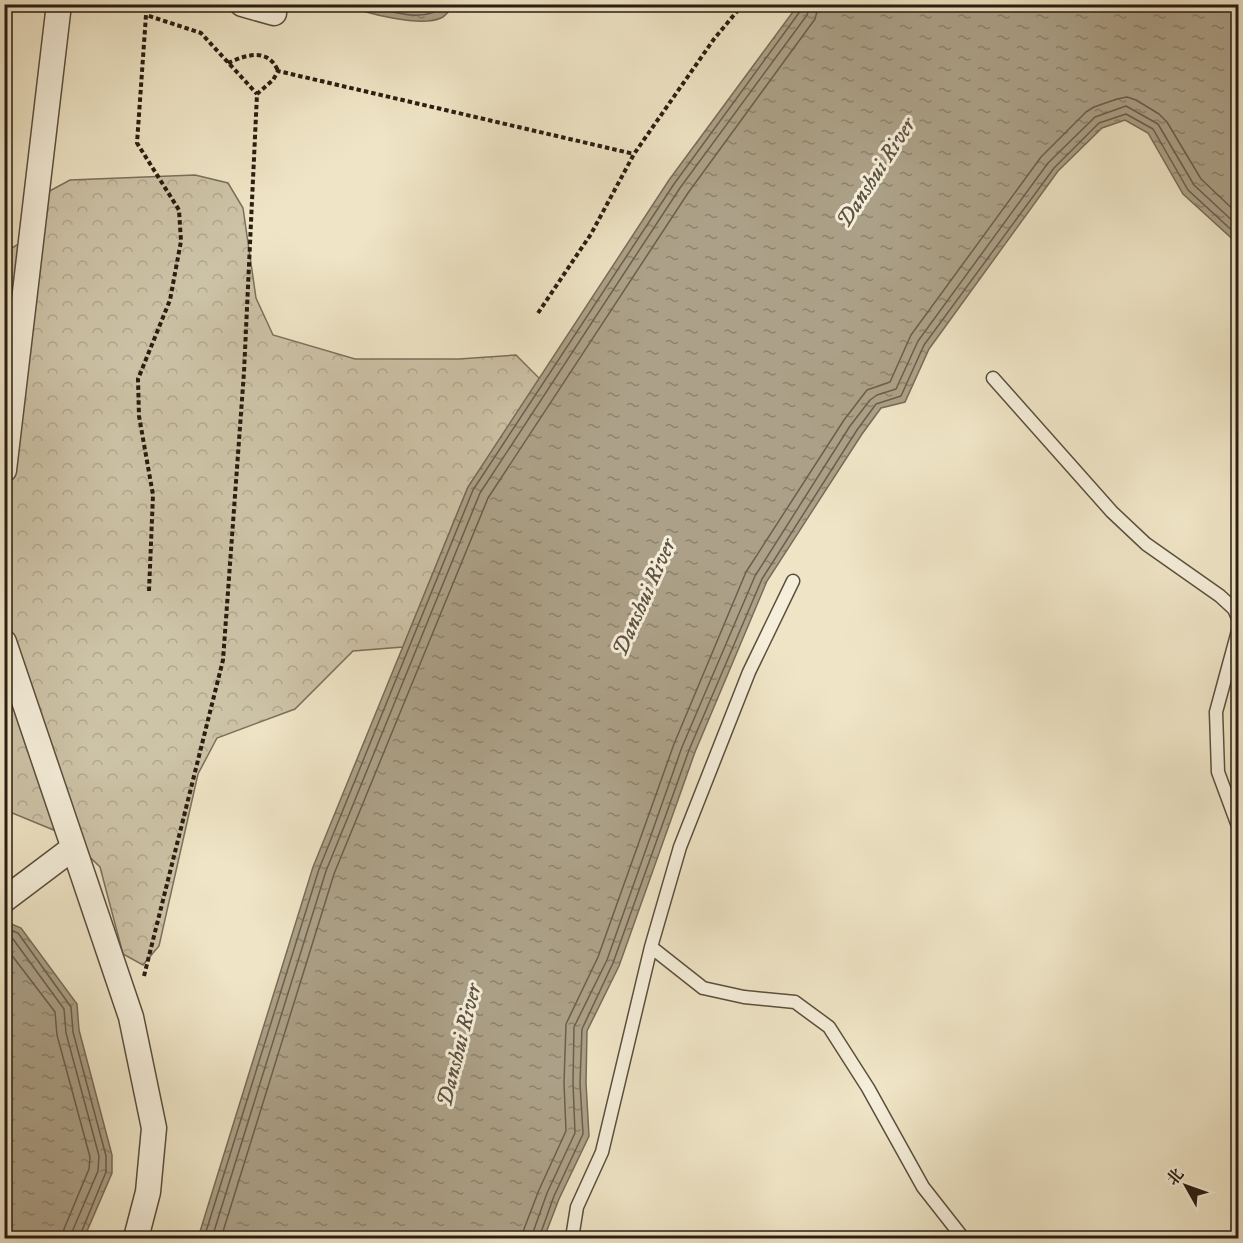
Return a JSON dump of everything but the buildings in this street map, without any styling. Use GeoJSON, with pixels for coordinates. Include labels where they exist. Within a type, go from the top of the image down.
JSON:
{"type":"FeatureCollection","features":[{"type":"Feature","properties":{"kind":"street"},"geometry":{"type":"LineString","coordinates":[[4,470],[59,4]]}},
{"type":"Feature","properties":{"kind":"street"},"geometry":{"type":"LineString","coordinates":[[242,4],[274,13]]}},
{"type":"Feature","properties":{"kind":"street"},"geometry":{"type":"LineString","coordinates":[[4,642],[131,1017],[154,1128],[148,1192],[136,1239]]}},
{"type":"Feature","properties":{"kind":"street"},"geometry":{"type":"LineString","coordinates":[[4,900],[73,848]]}},
{"type":"Feature","properties":{"kind":"lane"},"geometry":{"type":"LineString","coordinates":[[993,378],[1112,512],[1146,544],[1220,596],[1234,609],[1239,618]]}},
{"type":"Feature","properties":{"kind":"lane"},"geometry":{"type":"LineString","coordinates":[[573,1239],[577,1207],[602,1152],[651,947],[680,847],[748,672],[793,581]]}},
{"type":"Feature","properties":{"kind":"lane"},"geometry":{"type":"LineString","coordinates":[[1239,631],[1216,712],[1218,772],[1239,825]]}},
{"type":"Feature","properties":{"kind":"lane"},"geometry":{"type":"LineString","coordinates":[[651,947],[703,988],[744,998],[795,1002],[829,1027],[868,1088],[922,1187],[963,1239]]}},
{"type":"Feature","properties":{"kind":"path"},"geometry":{"type":"LineString","coordinates":[[538,313],[591,234],[634,154],[714,39],[743,4]]}},
{"type":"Feature","properties":{"kind":"path"},"geometry":{"type":"LineString","coordinates":[[121,987],[144,976],[223,660],[244,372],[257,94],[201,33],[146,15],[136,143],[179,210],[181,241],[170,300],[138,379],[139,416],[153,495],[149,591]]}},
{"type":"Feature","properties":{"kind":"path"},"geometry":{"type":"LineString","coordinates":[[228,63],[248,54],[261,56],[275,64],[278,71]]}},
{"type":"Feature","properties":{"kind":"path"},"geometry":{"type":"LineString","coordinates":[[278,71],[634,154]]}},
{"type":"Feature","properties":{"kind":"path"},"geometry":{"type":"LineString","coordinates":[[257,94],[273,80],[278,71]]}},
{"type":"Feature","properties":{"kind":"green space"},"geometry":{"type":"Polygon","coordinates":[[[195,175],[228,183],[243,208],[256,298],[273,335],[355,359],[459,359],[516,355],[540,379],[468,487],[403,647],[353,651],[295,709],[217,738],[198,774],[159,946],[143,965],[123,954],[100,867],[68,836],[5,810],[4,246],[12,248],[32,236],[42,195],[70,180],[195,175]]]}},
{"type":"Feature","properties":{"kind":"water"},"geometry":{"type":"Polygon","coordinates":[[[348,5],[454,5],[441,18],[421,21],[380,15],[348,5]]]}},
{"type":"Feature","properties":{"kind":"water","name":"Danshui River"},"geometry":{"type":"Polygon","coordinates":[[[798,5],[1238,5],[1238,244],[1183,194],[1148,133],[1125,120],[1102,128],[1058,171],[929,349],[905,402],[881,408],[862,434],[767,581],[695,752],[619,966],[587,1031],[586,1083],[589,1136],[559,1199],[544,1238],[198,1238],[313,867],[468,487],[669,180],[798,5]]]}},
{"type":"Feature","properties":{"kind":"water"},"geometry":{"type":"Polygon","coordinates":[[[5,922],[21,928],[77,1004],[79,1030],[112,1155],[112,1173],[84,1238],[5,1238],[5,922]]]}}]}
